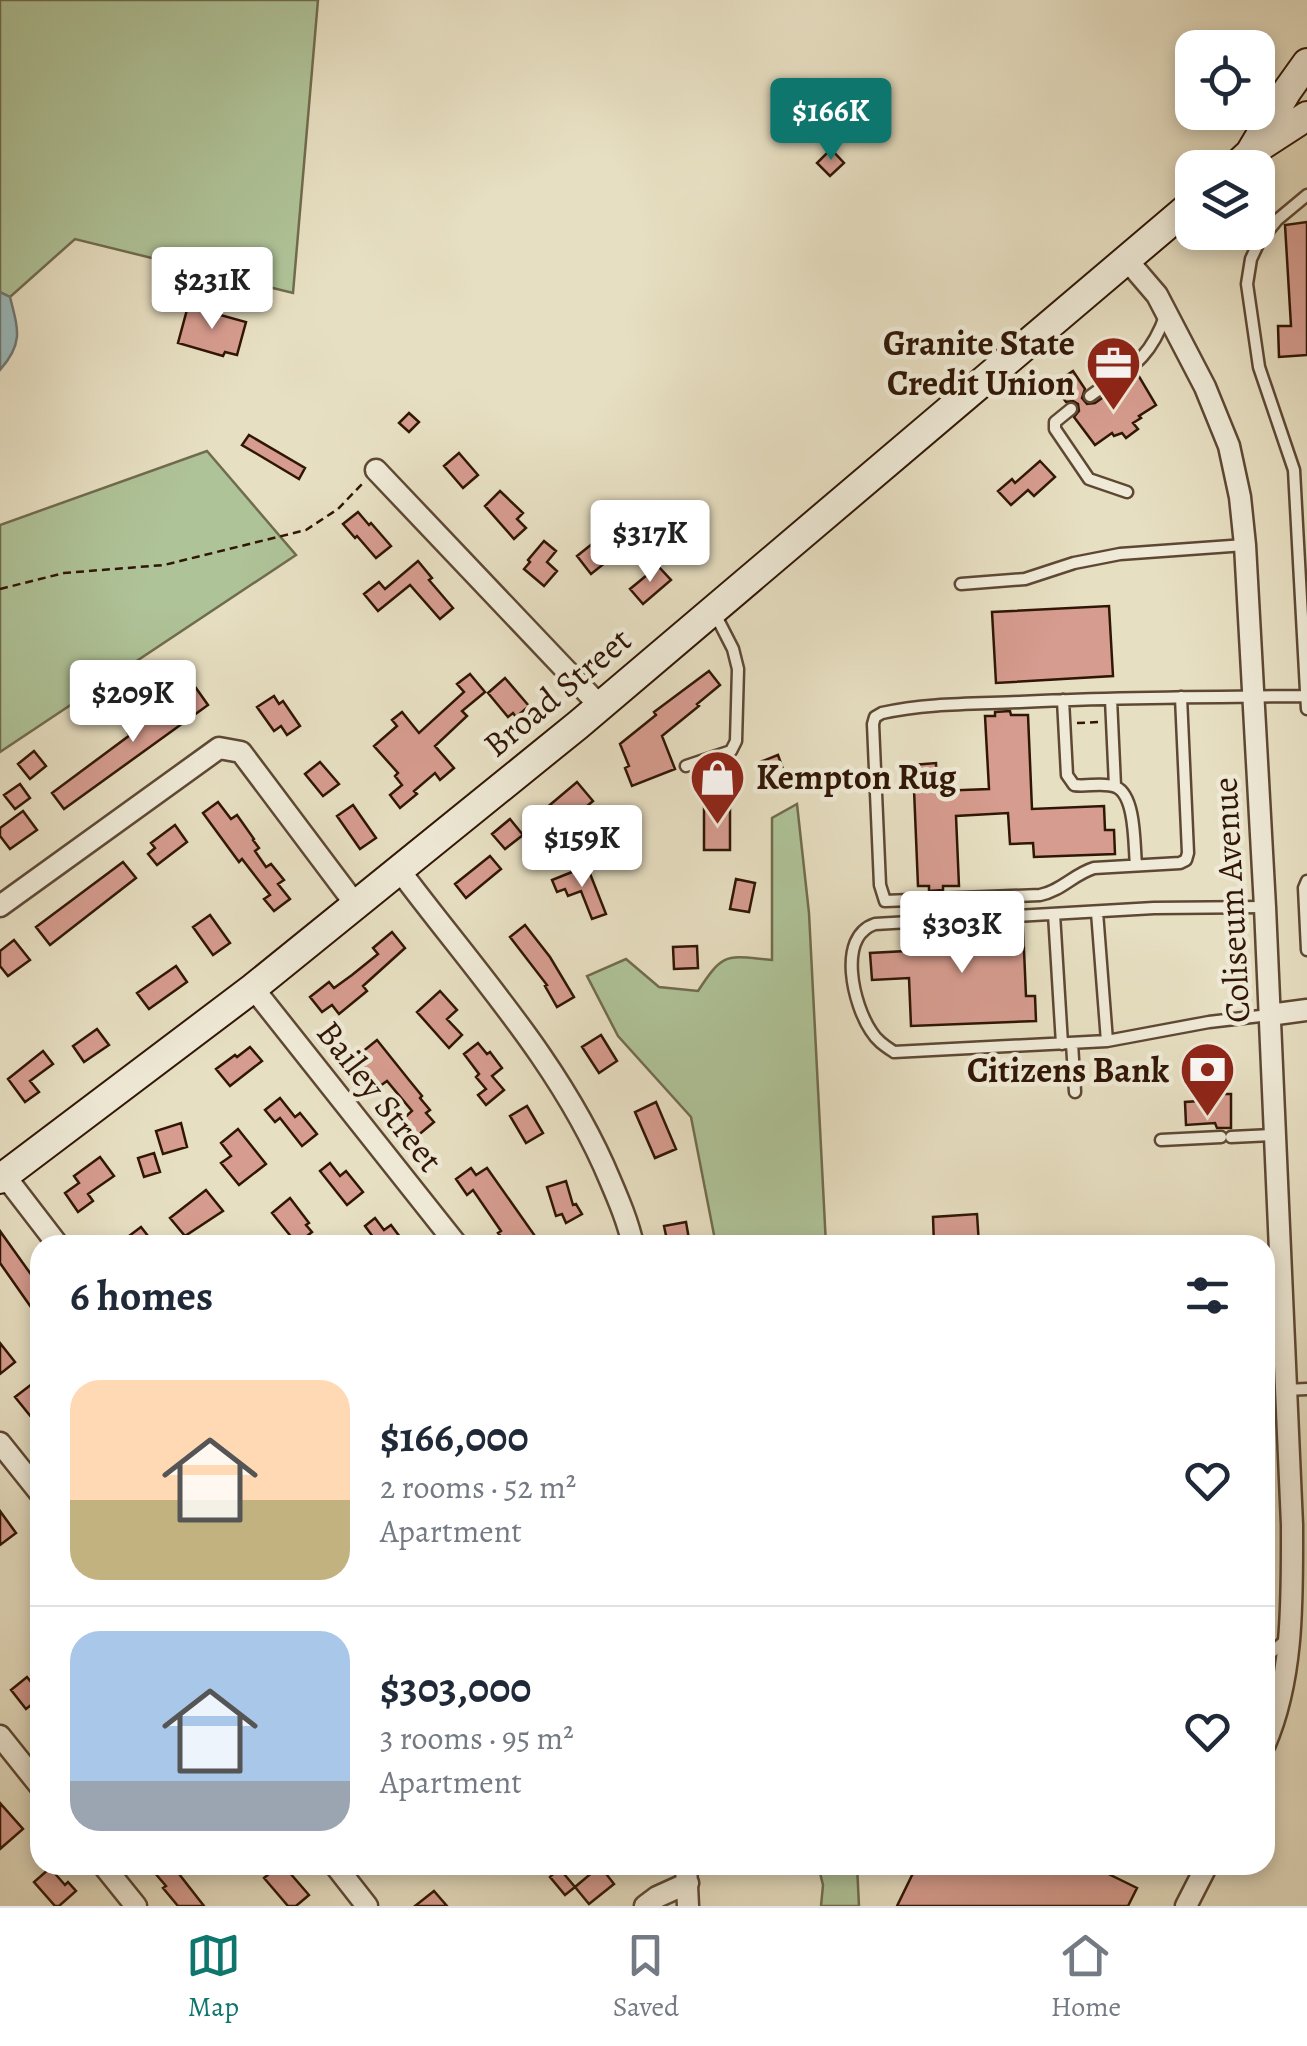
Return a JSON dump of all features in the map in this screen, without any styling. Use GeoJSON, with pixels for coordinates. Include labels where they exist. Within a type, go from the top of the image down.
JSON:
{"type":"FeatureCollection","features":[{"type":"Feature","properties":{"kind":"main road"},"geometry":{"type":"LineString","coordinates":[[1249,150],[1307,62]]}},
{"type":"Feature","properties":{"kind":"main road"},"geometry":{"type":"LineString","coordinates":[[1257,150],[1307,116]]}},
{"type":"Feature","properties":{"kind":"main road","name":"Broad Street"},"geometry":{"type":"LineString","coordinates":[[2,1177],[253,988],[400,870],[600,706],[1175,218]]}},
{"type":"Feature","properties":{"kind":"street","name":"Coliseum Avenue"},"geometry":{"type":"LineString","coordinates":[[1126,260],[1157,295],[1205,387],[1229,446],[1245,544],[1274,1135],[1297,1390],[1299,1495],[1288,1638],[1275,1690]]}},
{"type":"Feature","properties":{"kind":"street"},"geometry":{"type":"LineString","coordinates":[[376,470],[600,706]]}},
{"type":"Feature","properties":{"kind":"street"},"geometry":{"type":"LineString","coordinates":[[0,906],[219,748],[241,752],[356,905]]}},
{"type":"Feature","properties":{"kind":"street"},"geometry":{"type":"LineString","coordinates":[[400,870],[524,1032],[567,1095],[604,1163],[631,1235]]}},
{"type":"Feature","properties":{"kind":"street","name":"Bailey Street"},"geometry":{"type":"LineString","coordinates":[[253,988],[449,1235]]}},
{"type":"Feature","properties":{"kind":"street"},"geometry":{"type":"LineString","coordinates":[[1269,1015],[1307,1010]]}},
{"type":"Feature","properties":{"kind":"street"},"geometry":{"type":"LineString","coordinates":[[2,1177],[50,1235]]}},
{"type":"Feature","properties":{"kind":"street"},"geometry":{"type":"LineString","coordinates":[[0,1442],[30,1480]]}},
{"type":"Feature","properties":{"kind":"street"},"geometry":{"type":"LineString","coordinates":[[0,1736],[30,1774]]}},
{"type":"Feature","properties":{"kind":"street"},"geometry":{"type":"LineString","coordinates":[[111,1875],[136,1906]]}},
{"type":"Feature","properties":{"kind":"street"},"geometry":{"type":"LineString","coordinates":[[343,1875],[367,1906]]}},
{"type":"Feature","properties":{"kind":"street"},"geometry":{"type":"LineString","coordinates":[[645,1906],[686,1875]]}},
{"type":"Feature","properties":{"kind":"street"},"geometry":{"type":"LineString","coordinates":[[687,1875],[688,1906]]}},
{"type":"Feature","properties":{"kind":"street"},"geometry":{"type":"LineString","coordinates":[[1186,1906],[1202,1875]]}},
{"type":"Feature","properties":{"kind":"lane"},"geometry":{"type":"LineString","coordinates":[[1307,195],[1277,220],[1259,242],[1251,259],[1247,284],[1259,367],[1294,470],[1307,709]]}},
{"type":"Feature","properties":{"kind":"lane"},"geometry":{"type":"LineString","coordinates":[[1090,396],[1141,361],[1155,342],[1166,313]]}},
{"type":"Feature","properties":{"kind":"lane"},"geometry":{"type":"LineString","coordinates":[[1070,408],[1055,422],[1055,428],[1089,479],[1128,492]]}},
{"type":"Feature","properties":{"kind":"lane"},"geometry":{"type":"LineString","coordinates":[[961,584],[1025,579],[1074,563],[1120,554],[1245,544]]}},
{"type":"Feature","properties":{"kind":"lane"},"geometry":{"type":"LineString","coordinates":[[686,766],[731,751],[736,741],[738,669],[734,649],[713,610]]}},
{"type":"Feature","properties":{"kind":"lane"},"geometry":{"type":"LineString","coordinates":[[888,922],[880,885],[875,717],[891,710],[936,706],[1306,696]]}},
{"type":"Feature","properties":{"kind":"lane"},"geometry":{"type":"LineString","coordinates":[[885,901],[1040,895],[1094,868],[1186,860],[1181,697]]}},
{"type":"Feature","properties":{"kind":"lane"},"geometry":{"type":"LineString","coordinates":[[1111,699],[1114,786]]}},
{"type":"Feature","properties":{"kind":"lane"},"geometry":{"type":"LineString","coordinates":[[1063,700],[1070,782],[1080,786],[1114,786],[1122,792],[1130,806],[1136,866]]}},
{"type":"Feature","properties":{"kind":"lane"},"geometry":{"type":"LineString","coordinates":[[1307,882],[1307,950]]}},
{"type":"Feature","properties":{"kind":"lane"},"geometry":{"type":"LineString","coordinates":[[1265,907],[888,922],[867,926],[855,942],[852,962],[855,993],[864,1020],[882,1045],[894,1052],[1107,1041],[1269,1015]]}},
{"type":"Feature","properties":{"kind":"lane"},"geometry":{"type":"LineString","coordinates":[[1098,912],[1107,1041]]}},
{"type":"Feature","properties":{"kind":"lane"},"geometry":{"type":"LineString","coordinates":[[1054,914],[1075,1092]]}},
{"type":"Feature","properties":{"kind":"lane"},"geometry":{"type":"LineString","coordinates":[[1161,1140],[1274,1135]]}},
{"type":"Feature","properties":{"kind":"lane"},"geometry":{"type":"LineString","coordinates":[[1275,1649],[1288,1638]]}},
{"type":"Feature","properties":{"kind":"path"},"geometry":{"type":"LineString","coordinates":[[0,589],[64,573],[164,564],[306,530],[338,509],[376,470]]}},
{"type":"Feature","properties":{"kind":"path"},"geometry":{"type":"LineString","coordinates":[[1074,724],[1100,722]]}},
{"type":"Feature","properties":{"kind":"green space"},"geometry":{"type":"Polygon","coordinates":[[[0,0],[318,0],[293,293],[75,239],[10,297],[0,292],[0,0]]]}},
{"type":"Feature","properties":{"kind":"green space"},"geometry":{"type":"Polygon","coordinates":[[[207,451],[296,555],[0,752],[0,525],[207,451]]]}},
{"type":"Feature","properties":{"kind":"green space"},"geometry":{"type":"Polygon","coordinates":[[[797,804],[809,913],[825,1235],[714,1235],[691,1117],[618,1036],[587,976],[626,959],[659,987],[698,991],[714,969],[728,959],[772,960],[772,818],[797,804]]]}},
{"type":"Feature","properties":{"kind":"green space"},"geometry":{"type":"Polygon","coordinates":[[[820,1875],[857,1875],[859,1906],[821,1906],[820,1875]]]}},
{"type":"Feature","properties":{"kind":"water"},"geometry":{"type":"Polygon","coordinates":[[[0,292],[10,297],[17,335],[13,352],[0,370],[0,292]]]}},
{"type":"Feature","properties":{"kind":"building"},"geometry":{"type":"Polygon","coordinates":[[[831,149],[844,163],[830,176],[817,163],[831,149]]]}},
{"type":"Feature","properties":{"kind":"building"},"geometry":{"type":"Polygon","coordinates":[[[1307,222],[1307,355],[1279,357],[1278,326],[1291,326],[1285,225],[1307,222]]]}},
{"type":"Feature","properties":{"kind":"building"},"geometry":{"type":"Polygon","coordinates":[[[188,306],[246,322],[237,355],[225,352],[223,356],[178,343],[188,306]]]}},
{"type":"Feature","properties":{"kind":"building"},"geometry":{"type":"Polygon","coordinates":[[[1073,371],[1085,389],[1082,398],[1087,404],[1095,403],[1137,373],[1156,405],[1139,416],[1133,423],[1138,429],[1126,438],[1122,433],[1112,433],[1095,445],[1074,417],[1079,411],[1078,404],[1066,402],[1053,384],[1073,371]]]}},
{"type":"Feature","properties":{"kind":"building"},"geometry":{"type":"Polygon","coordinates":[[[409,413],[419,422],[409,432],[399,423],[409,413]]]}},
{"type":"Feature","properties":{"kind":"building"},"geometry":{"type":"Polygon","coordinates":[[[249,435],[305,468],[299,479],[242,445],[249,435]]]}},
{"type":"Feature","properties":{"kind":"building"},"geometry":{"type":"Polygon","coordinates":[[[459,453],[478,475],[463,488],[444,466],[459,453]]]}},
{"type":"Feature","properties":{"kind":"building"},"geometry":{"type":"Polygon","coordinates":[[[1040,461],[1055,477],[1034,496],[1028,490],[1011,505],[998,491],[1012,479],[1015,483],[1040,461]]]}},
{"type":"Feature","properties":{"kind":"building"},"geometry":{"type":"Polygon","coordinates":[[[500,491],[523,513],[517,519],[526,528],[514,539],[485,506],[500,491]]]}},
{"type":"Feature","properties":{"kind":"building"},"geometry":{"type":"Polygon","coordinates":[[[358,512],[391,546],[376,558],[343,524],[358,512]]]}},
{"type":"Feature","properties":{"kind":"building"},"geometry":{"type":"Polygon","coordinates":[[[544,541],[556,551],[547,562],[557,571],[544,586],[524,569],[544,541]]]}},
{"type":"Feature","properties":{"kind":"building"},"geometry":{"type":"Polygon","coordinates":[[[592,544],[606,562],[591,574],[577,556],[592,544]]]}},
{"type":"Feature","properties":{"kind":"building"},"geometry":{"type":"Polygon","coordinates":[[[418,561],[453,608],[440,619],[410,585],[378,611],[364,594],[379,582],[385,589],[418,561]]]}},
{"type":"Feature","properties":{"kind":"building"},"geometry":{"type":"Polygon","coordinates":[[[658,566],[671,580],[643,604],[630,589],[658,566]]]}},
{"type":"Feature","properties":{"kind":"building"},"geometry":{"type":"Polygon","coordinates":[[[1109,606],[1113,676],[996,683],[992,612],[1109,606]]]}},
{"type":"Feature","properties":{"kind":"building"},"geometry":{"type":"Polygon","coordinates":[[[709,671],[720,685],[662,736],[675,769],[632,786],[620,744],[656,715],[654,712],[709,671]]]}},
{"type":"Feature","properties":{"kind":"building"},"geometry":{"type":"Polygon","coordinates":[[[470,674],[485,692],[462,711],[467,716],[435,746],[454,768],[440,780],[435,773],[400,808],[390,795],[402,785],[395,776],[398,773],[374,746],[397,726],[392,720],[402,712],[419,733],[464,692],[457,684],[470,674]]]}},
{"type":"Feature","properties":{"kind":"building"},"geometry":{"type":"Polygon","coordinates":[[[505,678],[529,706],[516,717],[513,713],[508,717],[488,693],[505,678]]]}},
{"type":"Feature","properties":{"kind":"building"},"geometry":{"type":"Polygon","coordinates":[[[184,688],[188,694],[196,688],[208,705],[64,809],[52,793],[130,735],[184,688]]]}},
{"type":"Feature","properties":{"kind":"building"},"geometry":{"type":"Polygon","coordinates":[[[274,696],[279,704],[283,701],[300,726],[287,735],[281,726],[274,731],[257,707],[274,696]]]}},
{"type":"Feature","properties":{"kind":"building"},"geometry":{"type":"Polygon","coordinates":[[[1010,711],[1011,715],[1028,715],[1032,809],[1104,806],[1105,830],[1114,830],[1115,854],[1034,857],[1033,843],[1010,844],[1008,813],[956,816],[959,886],[929,891],[929,886],[918,886],[913,765],[936,763],[937,791],[989,789],[985,716],[1010,711]]]}},
{"type":"Feature","properties":{"kind":"building"},"geometry":{"type":"Polygon","coordinates":[[[34,751],[46,766],[30,779],[18,764],[34,751]]]}},
{"type":"Feature","properties":{"kind":"building"},"geometry":{"type":"Polygon","coordinates":[[[778,755],[784,772],[766,779],[760,762],[778,755]]]}},
{"type":"Feature","properties":{"kind":"building"},"geometry":{"type":"Polygon","coordinates":[[[320,762],[339,784],[323,796],[305,774],[320,762]]]}},
{"type":"Feature","properties":{"kind":"building"},"geometry":{"type":"Polygon","coordinates":[[[577,782],[593,801],[567,823],[563,818],[550,829],[538,815],[577,782]]]}},
{"type":"Feature","properties":{"kind":"building"},"geometry":{"type":"Polygon","coordinates":[[[20,784],[30,798],[15,809],[4,795],[20,784]]]}},
{"type":"Feature","properties":{"kind":"building","name":"Kempton Rug"},"geometry":{"type":"Polygon","coordinates":[[[730,801],[730,850],[704,850],[704,802],[730,801]]]}},
{"type":"Feature","properties":{"kind":"building"},"geometry":{"type":"Polygon","coordinates":[[[218,802],[231,819],[237,815],[254,839],[259,848],[255,851],[266,867],[271,864],[284,880],[278,884],[290,899],[274,911],[264,899],[270,895],[242,859],[239,862],[203,813],[218,802]]]}},
{"type":"Feature","properties":{"kind":"building"},"geometry":{"type":"Polygon","coordinates":[[[353,805],[376,838],[360,849],[337,816],[353,805]]]}},
{"type":"Feature","properties":{"kind":"building"},"geometry":{"type":"Polygon","coordinates":[[[23,811],[37,830],[10,849],[0,836],[0,828],[23,811]]]}},
{"type":"Feature","properties":{"kind":"building"},"geometry":{"type":"Polygon","coordinates":[[[510,819],[523,835],[505,849],[492,834],[510,819]]]}},
{"type":"Feature","properties":{"kind":"building"},"geometry":{"type":"Polygon","coordinates":[[[175,825],[187,842],[157,865],[148,854],[155,848],[151,843],[175,825]]]}},
{"type":"Feature","properties":{"kind":"building"},"geometry":{"type":"Polygon","coordinates":[[[490,856],[501,869],[466,898],[455,884],[490,856]]]}},
{"type":"Feature","properties":{"kind":"building"},"geometry":{"type":"Polygon","coordinates":[[[123,862],[136,878],[50,945],[36,927],[123,862]]]}},
{"type":"Feature","properties":{"kind":"building"},"geometry":{"type":"Polygon","coordinates":[[[587,866],[606,914],[592,919],[581,891],[568,896],[565,889],[557,892],[552,880],[587,866]]]}},
{"type":"Feature","properties":{"kind":"building"},"geometry":{"type":"Polygon","coordinates":[[[736,879],[755,883],[749,912],[730,909],[736,879]]]}},
{"type":"Feature","properties":{"kind":"building"},"geometry":{"type":"Polygon","coordinates":[[[210,915],[230,943],[213,955],[193,927],[210,915]]]}},
{"type":"Feature","properties":{"kind":"building"},"geometry":{"type":"Polygon","coordinates":[[[525,925],[574,997],[557,1007],[547,985],[510,937],[525,925]]]}},
{"type":"Feature","properties":{"kind":"building"},"geometry":{"type":"Polygon","coordinates":[[[1023,927],[1026,996],[1035,996],[1036,1021],[911,1026],[909,978],[872,980],[870,953],[906,951],[905,932],[1023,927]]]}},
{"type":"Feature","properties":{"kind":"building"},"geometry":{"type":"Polygon","coordinates":[[[392,932],[405,948],[363,986],[367,991],[339,1014],[332,1005],[322,1012],[310,997],[329,982],[334,988],[352,975],[378,954],[373,948],[392,932]]]}},
{"type":"Feature","properties":{"kind":"building"},"geometry":{"type":"Polygon","coordinates":[[[14,940],[30,960],[8,976],[0,966],[0,951],[14,940]]]}},
{"type":"Feature","properties":{"kind":"building"},"geometry":{"type":"Polygon","coordinates":[[[697,946],[698,968],[674,969],[673,947],[697,946]]]}},
{"type":"Feature","properties":{"kind":"building"},"geometry":{"type":"Polygon","coordinates":[[[176,966],[187,982],[149,1009],[137,993],[176,966]]]}},
{"type":"Feature","properties":{"kind":"building"},"geometry":{"type":"Polygon","coordinates":[[[440,991],[457,1010],[447,1019],[462,1035],[449,1048],[417,1012],[440,991]]]}},
{"type":"Feature","properties":{"kind":"building"},"geometry":{"type":"Polygon","coordinates":[[[97,1029],[109,1045],[84,1062],[73,1046],[97,1029]]]}},
{"type":"Feature","properties":{"kind":"building"},"geometry":{"type":"Polygon","coordinates":[[[601,1035],[617,1061],[599,1073],[582,1047],[601,1035]]]}},
{"type":"Feature","properties":{"kind":"building"},"geometry":{"type":"Polygon","coordinates":[[[377,1040],[430,1110],[426,1113],[434,1122],[416,1137],[402,1120],[412,1111],[387,1081],[380,1086],[356,1057],[377,1040]]]}},
{"type":"Feature","properties":{"kind":"building"},"geometry":{"type":"Polygon","coordinates":[[[478,1043],[502,1068],[492,1076],[504,1090],[486,1105],[478,1095],[486,1089],[464,1054],[478,1043]]]}},
{"type":"Feature","properties":{"kind":"building"},"geometry":{"type":"Polygon","coordinates":[[[250,1047],[262,1061],[230,1086],[216,1069],[250,1047]]]}},
{"type":"Feature","properties":{"kind":"building"},"geometry":{"type":"Polygon","coordinates":[[[43,1051],[53,1064],[30,1081],[39,1092],[25,1102],[8,1079],[43,1051]]]}},
{"type":"Feature","properties":{"kind":"building","name":"Citizens Bank"},"geometry":{"type":"Polygon","coordinates":[[[1199,1094],[1231,1094],[1231,1128],[1217,1128],[1215,1123],[1186,1125],[1185,1102],[1199,1101],[1199,1094]]]}},
{"type":"Feature","properties":{"kind":"building"},"geometry":{"type":"Polygon","coordinates":[[[280,1098],[295,1117],[300,1113],[317,1134],[302,1146],[280,1118],[275,1122],[265,1110],[280,1098]]]}},
{"type":"Feature","properties":{"kind":"building"},"geometry":{"type":"Polygon","coordinates":[[[656,1102],[676,1149],[655,1158],[635,1112],[656,1102]]]}},
{"type":"Feature","properties":{"kind":"building"},"geometry":{"type":"Polygon","coordinates":[[[527,1106],[543,1133],[526,1143],[510,1116],[527,1106]]]}},
{"type":"Feature","properties":{"kind":"building"},"geometry":{"type":"Polygon","coordinates":[[[181,1123],[187,1147],[163,1154],[156,1131],[181,1123]]]}},
{"type":"Feature","properties":{"kind":"building"},"geometry":{"type":"Polygon","coordinates":[[[238,1129],[266,1164],[239,1185],[221,1163],[231,1156],[221,1143],[238,1129]]]}},
{"type":"Feature","properties":{"kind":"building"},"geometry":{"type":"Polygon","coordinates":[[[154,1153],[160,1172],[144,1177],[138,1158],[154,1153]]]}},
{"type":"Feature","properties":{"kind":"building"},"geometry":{"type":"Polygon","coordinates":[[[100,1157],[114,1176],[88,1194],[93,1201],[78,1212],[65,1193],[79,1183],[74,1176],[100,1157]]]}},
{"type":"Feature","properties":{"kind":"building"},"geometry":{"type":"Polygon","coordinates":[[[330,1163],[340,1176],[346,1171],[363,1192],[347,1205],[320,1171],[330,1163]]]}},
{"type":"Feature","properties":{"kind":"building"},"geometry":{"type":"Polygon","coordinates":[[[471,1168],[476,1175],[487,1168],[534,1235],[500,1235],[501,1231],[473,1190],[467,1195],[456,1179],[471,1168]]]}},
{"type":"Feature","properties":{"kind":"building"},"geometry":{"type":"Polygon","coordinates":[[[566,1181],[573,1205],[582,1214],[566,1223],[562,1214],[556,1216],[547,1187],[566,1181]]]}},
{"type":"Feature","properties":{"kind":"building"},"geometry":{"type":"Polygon","coordinates":[[[206,1190],[223,1211],[187,1235],[170,1218],[206,1190]]]}},
{"type":"Feature","properties":{"kind":"building"},"geometry":{"type":"Polygon","coordinates":[[[290,1198],[312,1232],[290,1235],[272,1213],[290,1198]]]}},
{"type":"Feature","properties":{"kind":"building"},"geometry":{"type":"Polygon","coordinates":[[[977,1214],[978,1235],[934,1235],[933,1217],[977,1214]]]}},
{"type":"Feature","properties":{"kind":"building"},"geometry":{"type":"Polygon","coordinates":[[[375,1218],[384,1230],[391,1225],[398,1235],[372,1235],[365,1226],[375,1218]]]}},
{"type":"Feature","properties":{"kind":"building"},"geometry":{"type":"Polygon","coordinates":[[[686,1222],[688,1235],[666,1235],[664,1226],[686,1222]]]}},
{"type":"Feature","properties":{"kind":"building"},"geometry":{"type":"Polygon","coordinates":[[[141,1227],[147,1235],[130,1235],[141,1227]]]}},
{"type":"Feature","properties":{"kind":"building"},"geometry":{"type":"Polygon","coordinates":[[[0,1231],[30,1273],[30,1306],[0,1263],[0,1231]]]}},
{"type":"Feature","properties":{"kind":"building"},"geometry":{"type":"Polygon","coordinates":[[[0,1343],[15,1362],[0,1374],[0,1343]]]}},
{"type":"Feature","properties":{"kind":"building"},"geometry":{"type":"Polygon","coordinates":[[[30,1386],[30,1416],[15,1397],[30,1386]]]}},
{"type":"Feature","properties":{"kind":"building"},"geometry":{"type":"Polygon","coordinates":[[[0,1511],[16,1533],[0,1545],[0,1511]]]}},
{"type":"Feature","properties":{"kind":"building"},"geometry":{"type":"Polygon","coordinates":[[[27,1677],[30,1706],[26,1709],[11,1690],[27,1677]]]}},
{"type":"Feature","properties":{"kind":"building"},"geometry":{"type":"Polygon","coordinates":[[[0,1803],[23,1829],[0,1849],[0,1803]]]}},
{"type":"Feature","properties":{"kind":"building"},"geometry":{"type":"Polygon","coordinates":[[[42,1875],[56,1875],[76,1891],[55,1906],[34,1882],[42,1875]]]}},
{"type":"Feature","properties":{"kind":"building"},"geometry":{"type":"Polygon","coordinates":[[[157,1875],[180,1875],[204,1906],[178,1906],[163,1888],[166,1886],[157,1875]]]}},
{"type":"Feature","properties":{"kind":"building"},"geometry":{"type":"Polygon","coordinates":[[[292,1875],[309,1895],[296,1906],[288,1906],[264,1878],[292,1875]]]}},
{"type":"Feature","properties":{"kind":"building"},"geometry":{"type":"Polygon","coordinates":[[[565,1875],[575,1887],[565,1895],[550,1877],[565,1875]]]}},
{"type":"Feature","properties":{"kind":"building"},"geometry":{"type":"Polygon","coordinates":[[[589,1875],[607,1875],[614,1884],[589,1904],[575,1887],[589,1875]]]}},
{"type":"Feature","properties":{"kind":"building"},"geometry":{"type":"Polygon","coordinates":[[[912,1875],[1110,1875],[1137,1888],[1128,1906],[897,1906],[912,1875]]]}},
{"type":"Feature","properties":{"kind":"building"},"geometry":{"type":"Polygon","coordinates":[[[434,1891],[447,1906],[415,1906],[434,1891]]]}},
{"type":"Feature","properties":{"kind":"place","name":"Granite State Credit Union"},"geometry":{"type":"Point","coordinates":[1114,412]}},
{"type":"Feature","properties":{"kind":"place","name":"Kempton Rug"},"geometry":{"type":"Point","coordinates":[717,826]}},
{"type":"Feature","properties":{"kind":"place","name":"Citizens Bank"},"geometry":{"type":"Point","coordinates":[1208,1119]}}]}
